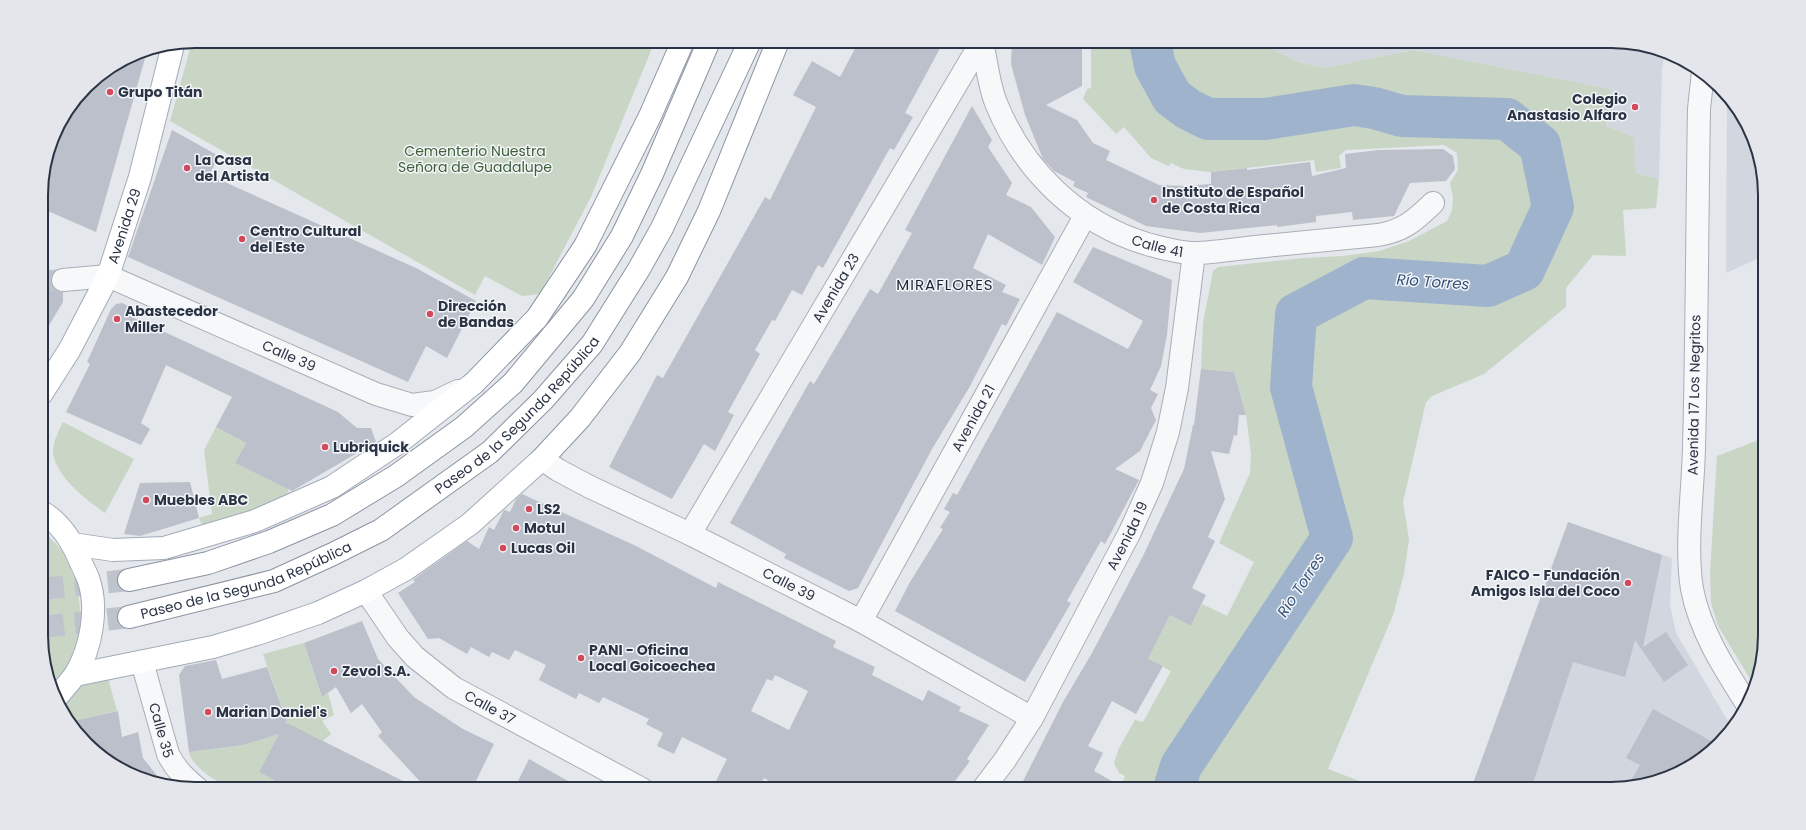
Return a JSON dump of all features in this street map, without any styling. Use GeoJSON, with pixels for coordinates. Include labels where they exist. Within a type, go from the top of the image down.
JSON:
{"type":"FeatureCollection","features":[{"type":"Feature","properties":{"kind":"main road"},"geometry":{"type":"LineString","coordinates":[[72,544],[113,550],[164,548],[255,521],[332,487],[398,443],[474,383],[537,318],[585,246],[650,116],[680,48]]}},
{"type":"Feature","properties":{"kind":"main road","name":"Paseo de la Segunda República"},"geometry":{"type":"LineString","coordinates":[[129,580],[208,562],[269,542],[332,515],[396,476],[464,427],[513,383],[583,299],[622,236],[652,174],[706,48]]}},
{"type":"Feature","properties":{"kind":"main road","name":"Paseo de la Segunda República"},"geometry":{"type":"LineString","coordinates":[[129,617],[274,581],[381,530],[490,452],[543,400],[592,344],[639,269],[662,228],[747,48]]}},
{"type":"Feature","properties":{"kind":"main road"},"geometry":{"type":"LineString","coordinates":[[75,675],[213,646],[257,634],[318,613],[366,592],[406,568],[470,524],[542,459],[580,418],[630,353],[677,277],[709,211],[775,48]]}},
{"type":"Feature","properties":{"kind":"main road","name":"Avenida 29"},"geometry":{"type":"LineString","coordinates":[[48,376],[70,348],[108,276],[140,177],[172,50]]}},
{"type":"Feature","properties":{"kind":"main road"},"geometry":{"type":"LineString","coordinates":[[48,515],[66,534],[72,544],[88,579],[92,603],[92,628],[85,652],[75,675],[60,693]]}},
{"type":"Feature","properties":{"kind":"street","name":"Avenida 23"},"geometry":{"type":"LineString","coordinates":[[690,534],[978,48]]}},
{"type":"Feature","properties":{"kind":"street","name":"Calle 41"},"geometry":{"type":"LineString","coordinates":[[984,48],[996,102],[1021,152],[1050,187],[1085,216],[1117,233],[1135,240],[1158,247],[1194,253],[1391,233],[1414,221],[1433,203]]}},
{"type":"Feature","properties":{"kind":"street","name":"Avenida 17 Los Negritos"},"geometry":{"type":"LineString","coordinates":[[1702,79],[1699,109],[1694,448],[1690,552],[1692,589],[1704,627],[1721,662],[1744,699]]}},
{"type":"Feature","properties":{"kind":"street","name":"Avenida 21"},"geometry":{"type":"LineString","coordinates":[[861,621],[1085,216]]}},
{"type":"Feature","properties":{"kind":"street","name":"Avenida 19"},"geometry":{"type":"LineString","coordinates":[[988,782],[1005,760],[1032,718],[1130,532],[1152,483],[1168,432],[1175,396],[1194,253]]}},
{"type":"Feature","properties":{"kind":"street","name":"Calle 39"},"geometry":{"type":"LineString","coordinates":[[108,276],[376,394],[412,405],[435,402],[474,383]]}},
{"type":"Feature","properties":{"kind":"street"},"geometry":{"type":"LineString","coordinates":[[64,280],[108,276]]}},
{"type":"Feature","properties":{"kind":"street","name":"Calle 39"},"geometry":{"type":"LineString","coordinates":[[542,459],[558,470],[590,487],[690,534],[861,621],[1032,718]]}},
{"type":"Feature","properties":{"kind":"street","name":"Calle 37"},"geometry":{"type":"LineString","coordinates":[[366,592],[398,638],[415,657],[450,684],[513,720],[629,782]]}},
{"type":"Feature","properties":{"kind":"street","name":"Calle 35"},"geometry":{"type":"LineString","coordinates":[[142,662],[168,754],[173,764],[190,782]]}},
{"type":"Feature","properties":{"kind":"shaded area","name":"Colegio Anastasio Alfaro"},"geometry":{"type":"Polygon","coordinates":[[[1273,48],[1621,48],[1649,53],[1664,58],[1662,69],[1659,179],[1636,173],[1634,137],[1606,126],[1611,89],[1413,50],[1324,68],[1299,62],[1277,52],[1273,48]]]}},
{"type":"Feature","properties":{"kind":"shaded area"},"geometry":{"type":"Polygon","coordinates":[[[1727,104],[1743,130],[1755,166],[1758,185],[1758,259],[1726,273],[1727,104]]]}},
{"type":"Feature","properties":{"kind":"shaded area"},"geometry":{"type":"Polygon","coordinates":[[[1613,539],[1672,558],[1670,605],[1676,633],[1729,723],[1722,732],[1701,752],[1685,762],[1667,771],[1640,779],[1621,782],[1475,782],[1613,539]]]}},
{"type":"Feature","properties":{"kind":"green space","name":"Cementerio Nuestra Señora de Guadalupe"},"geometry":{"type":"Polygon","coordinates":[[[190,48],[652,48],[591,197],[540,294],[522,296],[485,276],[475,295],[170,121],[190,48]]]}},
{"type":"Feature","properties":{"kind":"green space"},"geometry":{"type":"Polygon","coordinates":[[[1091,48],[1273,48],[1277,52],[1299,62],[1324,68],[1413,50],[1611,89],[1606,126],[1634,137],[1636,173],[1659,179],[1656,208],[1623,210],[1626,256],[1593,255],[1566,288],[1566,307],[1484,374],[1432,396],[1426,402],[1403,502],[1409,539],[1404,574],[1393,615],[1328,769],[1362,782],[1122,782],[1125,776],[1119,773],[1114,763],[1119,748],[1135,720],[1143,722],[1171,671],[1148,659],[1170,615],[1191,626],[1202,604],[1227,616],[1254,562],[1219,543],[1250,473],[1251,454],[1246,415],[1234,372],[1201,369],[1203,323],[1213,271],[1218,267],[1303,258],[1343,256],[1379,251],[1409,241],[1447,221],[1452,210],[1453,197],[1450,183],[1458,170],[1457,153],[1444,145],[1346,150],[1339,156],[1341,168],[1316,172],[1314,160],[1211,172],[1184,169],[1171,163],[1169,166],[1151,158],[1124,127],[1116,134],[1083,99],[1087,89],[1091,88],[1091,48]]]}},
{"type":"Feature","properties":{"kind":"green space"},"geometry":{"type":"Polygon","coordinates":[[[63,422],[134,459],[105,513],[80,494],[64,477],[58,468],[54,458],[53,449],[63,422]]]}},
{"type":"Feature","properties":{"kind":"green space"},"geometry":{"type":"Polygon","coordinates":[[[216,427],[246,443],[235,463],[287,488],[292,500],[203,528],[199,518],[212,514],[204,450],[216,427]]]}},
{"type":"Feature","properties":{"kind":"green space"},"geometry":{"type":"Polygon","coordinates":[[[1758,440],[1758,645],[1751,680],[1718,626],[1711,603],[1710,572],[1717,456],[1758,440]]]}},
{"type":"Feature","properties":{"kind":"green space"},"geometry":{"type":"Polygon","coordinates":[[[48,536],[61,550],[70,567],[80,603],[80,621],[77,639],[72,656],[56,682],[48,645],[48,536]]]}},
{"type":"Feature","properties":{"kind":"green space"},"geometry":{"type":"Polygon","coordinates":[[[304,643],[322,697],[328,693],[334,715],[322,721],[331,734],[323,741],[307,733],[290,731],[263,654],[304,643]]]}},
{"type":"Feature","properties":{"kind":"green space"},"geometry":{"type":"Polygon","coordinates":[[[108,678],[117,711],[75,721],[62,698],[74,684],[108,678]]]}},
{"type":"Feature","properties":{"kind":"green space"},"geometry":{"type":"Polygon","coordinates":[[[279,734],[259,772],[274,780],[273,782],[219,782],[206,774],[195,763],[189,752],[243,745],[279,734]]]}},
{"type":"Feature","properties":{"kind":"building"},"geometry":{"type":"Polygon","coordinates":[[[855,48],[940,48],[905,113],[913,117],[894,150],[890,148],[823,268],[818,265],[802,295],[792,290],[775,321],[772,320],[755,350],[760,354],[728,412],[734,415],[715,451],[704,444],[672,499],[609,467],[657,375],[663,378],[765,197],[770,200],[816,107],[793,95],[812,61],[840,77],[855,48]]]}},
{"type":"Feature","properties":{"kind":"building"},"geometry":{"type":"Polygon","coordinates":[[[1012,48],[1082,48],[1082,86],[1046,105],[1077,120],[1093,143],[1110,151],[1106,160],[1159,185],[1185,186],[1211,184],[1211,172],[1247,168],[1247,170],[1310,162],[1312,176],[1346,168],[1345,154],[1379,150],[1443,149],[1453,156],[1455,169],[1446,181],[1410,183],[1394,216],[1353,220],[1352,212],[1316,216],[1316,222],[1277,227],[1277,225],[1200,233],[1146,226],[1086,197],[1088,193],[1073,186],[1075,182],[1054,171],[1043,159],[1025,115],[1011,64],[1012,48]]]}},
{"type":"Feature","properties":{"kind":"building"},"geometry":{"type":"Polygon","coordinates":[[[145,57],[96,232],[48,211],[48,185],[53,157],[63,130],[84,98],[105,78],[130,63],[145,57]]]}},
{"type":"Feature","properties":{"kind":"building"},"geometry":{"type":"Polygon","coordinates":[[[972,106],[992,140],[988,147],[1012,183],[1006,195],[1031,207],[1055,237],[1042,265],[988,234],[973,268],[1006,285],[1002,292],[1020,299],[1006,326],[1002,324],[969,388],[932,449],[858,588],[849,591],[784,558],[786,554],[730,523],[810,381],[814,384],[870,289],[878,294],[912,233],[905,230],[972,106]]]}},
{"type":"Feature","properties":{"kind":"building","name":"Centro Cultural del Este"},"geometry":{"type":"Polygon","coordinates":[[[172,130],[219,156],[209,175],[416,268],[476,301],[447,358],[426,346],[408,382],[128,257],[172,130]]]}},
{"type":"Feature","properties":{"kind":"building"},"geometry":{"type":"Polygon","coordinates":[[[1093,247],[1172,280],[1167,335],[1161,366],[1150,390],[1158,394],[1151,408],[1156,420],[1140,451],[1115,469],[1139,480],[1105,544],[1101,541],[1067,601],[1071,603],[1025,682],[895,611],[910,582],[943,529],[940,528],[950,512],[944,509],[953,493],[957,495],[1057,312],[1128,349],[1143,321],[1073,282],[1093,247]]]}},
{"type":"Feature","properties":{"kind":"building"},"geometry":{"type":"Polygon","coordinates":[[[48,269],[54,272],[51,281],[53,287],[57,291],[63,292],[63,302],[48,327],[48,269]]]}},
{"type":"Feature","properties":{"kind":"building"},"geometry":{"type":"Polygon","coordinates":[[[122,303],[133,308],[130,316],[338,412],[357,428],[371,428],[376,442],[292,491],[235,463],[246,443],[216,427],[232,397],[166,365],[141,423],[150,429],[141,445],[66,412],[90,364],[87,362],[111,309],[116,304],[122,303]]]}},
{"type":"Feature","properties":{"kind":"building"},"geometry":{"type":"Polygon","coordinates":[[[1201,369],[1234,372],[1246,415],[1239,415],[1237,436],[1234,435],[1229,454],[1211,451],[1225,499],[1208,537],[1215,541],[1192,588],[1206,595],[1191,626],[1170,615],[1148,659],[1163,666],[1136,714],[1112,701],[1088,746],[1103,753],[1094,771],[1114,782],[1023,782],[1063,702],[1092,653],[1143,556],[1184,469],[1194,425],[1201,369]]]}},
{"type":"Feature","properties":{"kind":"building"},"geometry":{"type":"Polygon","coordinates":[[[190,482],[199,518],[140,536],[124,534],[140,483],[190,482]]]}},
{"type":"Feature","properties":{"kind":"building"},"geometry":{"type":"Polygon","coordinates":[[[522,494],[636,546],[716,588],[718,582],[836,641],[833,647],[875,667],[872,675],[923,701],[928,690],[961,707],[959,711],[989,725],[967,759],[970,761],[954,782],[771,782],[764,778],[762,782],[716,782],[727,759],[682,737],[674,754],[657,746],[663,733],[646,724],[649,719],[603,697],[599,703],[579,693],[576,699],[539,680],[546,665],[515,650],[509,660],[492,652],[489,657],[471,647],[467,654],[439,638],[428,639],[398,593],[415,582],[413,580],[415,578],[467,541],[479,549],[489,527],[494,530],[504,510],[510,512],[516,499],[522,494]],[[775,675],[772,681],[767,679],[751,711],[789,730],[808,691],[775,675]]]}},
{"type":"Feature","properties":{"kind":"building"},"geometry":{"type":"Polygon","coordinates":[[[1568,522],[1662,555],[1643,647],[1666,632],[1688,665],[1664,682],[1635,640],[1625,677],[1573,662],[1533,782],[1474,782],[1568,522]]]}},
{"type":"Feature","properties":{"kind":"building"},"geometry":{"type":"Polygon","coordinates":[[[362,621],[378,659],[414,697],[463,729],[494,744],[475,782],[421,782],[378,736],[382,732],[362,704],[351,713],[336,687],[322,697],[304,643],[362,621]]]}},
{"type":"Feature","properties":{"kind":"building"},"geometry":{"type":"Polygon","coordinates":[[[216,660],[222,679],[267,667],[287,722],[285,722],[405,782],[273,782],[274,780],[259,772],[279,734],[243,745],[189,752],[179,675],[185,666],[216,660]]]}},
{"type":"Feature","properties":{"kind":"building"},"geometry":{"type":"Polygon","coordinates":[[[1653,709],[1712,742],[1701,752],[1676,767],[1649,777],[1631,781],[1640,765],[1626,758],[1653,709]]]}},
{"type":"Feature","properties":{"kind":"building"},"geometry":{"type":"Polygon","coordinates":[[[118,711],[122,737],[138,732],[143,758],[158,777],[130,767],[105,752],[84,732],[75,721],[118,711]]]}},
{"type":"Feature","properties":{"kind":"building"},"geometry":{"type":"Polygon","coordinates":[[[529,759],[570,782],[518,782],[529,759]]]}},
{"type":"Feature","properties":{"kind":"waterway","name":"Río Torres"},"geometry":{"type":"LineString","coordinates":[[1151,48],[1155,66],[1172,97],[1188,109],[1208,119],[1265,119],[1354,105],[1374,108],[1402,116],[1507,119],[1540,145],[1553,207],[1524,270],[1488,286],[1364,278],[1296,314],[1291,387],[1332,538],[1181,766],[1176,782]]}},
{"type":"Feature","properties":{"kind":"tunnel"},"geometry":{"type":"LineString","coordinates":[[48,281],[63,280]]}},
{"type":"Feature","properties":{"kind":"tunnel"},"geometry":{"type":"LineString","coordinates":[[48,588],[129,580]]}},
{"type":"Feature","properties":{"kind":"tunnel"},"geometry":{"type":"LineString","coordinates":[[48,626],[129,617]]}},
{"type":"Feature","properties":{"kind":"place","name":"Grupo Titán"},"geometry":{"type":"Point","coordinates":[110,92]}},
{"type":"Feature","properties":{"kind":"place","name":"Colegio Anastasio Alfaro"},"geometry":{"type":"Point","coordinates":[1635,107]}},
{"type":"Feature","properties":{"kind":"place","name":"La Casa del Artista"},"geometry":{"type":"Point","coordinates":[187,168]}},
{"type":"Feature","properties":{"kind":"place","name":"Instituto de Español de Costa Rica"},"geometry":{"type":"Point","coordinates":[1154,200]}},
{"type":"Feature","properties":{"kind":"place","name":"Centro Cultural del Este"},"geometry":{"type":"Point","coordinates":[242,239]}},
{"type":"Feature","properties":{"kind":"place","name":"Dirección de Bandas"},"geometry":{"type":"Point","coordinates":[430,314]}},
{"type":"Feature","properties":{"kind":"place","name":"Abastecedor Miller"},"geometry":{"type":"Point","coordinates":[117,319]}},
{"type":"Feature","properties":{"kind":"place","name":"Lubriquick"},"geometry":{"type":"Point","coordinates":[325,447]}},
{"type":"Feature","properties":{"kind":"place","name":"Muebles ABC"},"geometry":{"type":"Point","coordinates":[146,500]}},
{"type":"Feature","properties":{"kind":"place","name":"LS2"},"geometry":{"type":"Point","coordinates":[529,509]}},
{"type":"Feature","properties":{"kind":"place","name":"Motul"},"geometry":{"type":"Point","coordinates":[516,528]}},
{"type":"Feature","properties":{"kind":"place","name":"Lucas Oil"},"geometry":{"type":"Point","coordinates":[503,548]}},
{"type":"Feature","properties":{"kind":"place","name":"FAICO - Fundación Amigos Isla del Coco"},"geometry":{"type":"Point","coordinates":[1628,583]}},
{"type":"Feature","properties":{"kind":"place","name":"PANI - Oficina Local Goicoechea"},"geometry":{"type":"Point","coordinates":[581,658]}},
{"type":"Feature","properties":{"kind":"place","name":"Zevol S.A."},"geometry":{"type":"Point","coordinates":[334,671]}},
{"type":"Feature","properties":{"kind":"place","name":"Marian Daniel's"},"geometry":{"type":"Point","coordinates":[208,712]}},
{"type":"Feature","properties":{"kind":"district","name":"MIRAFLORES"},"geometry":{"type":"Point","coordinates":[945,285]}}]}
